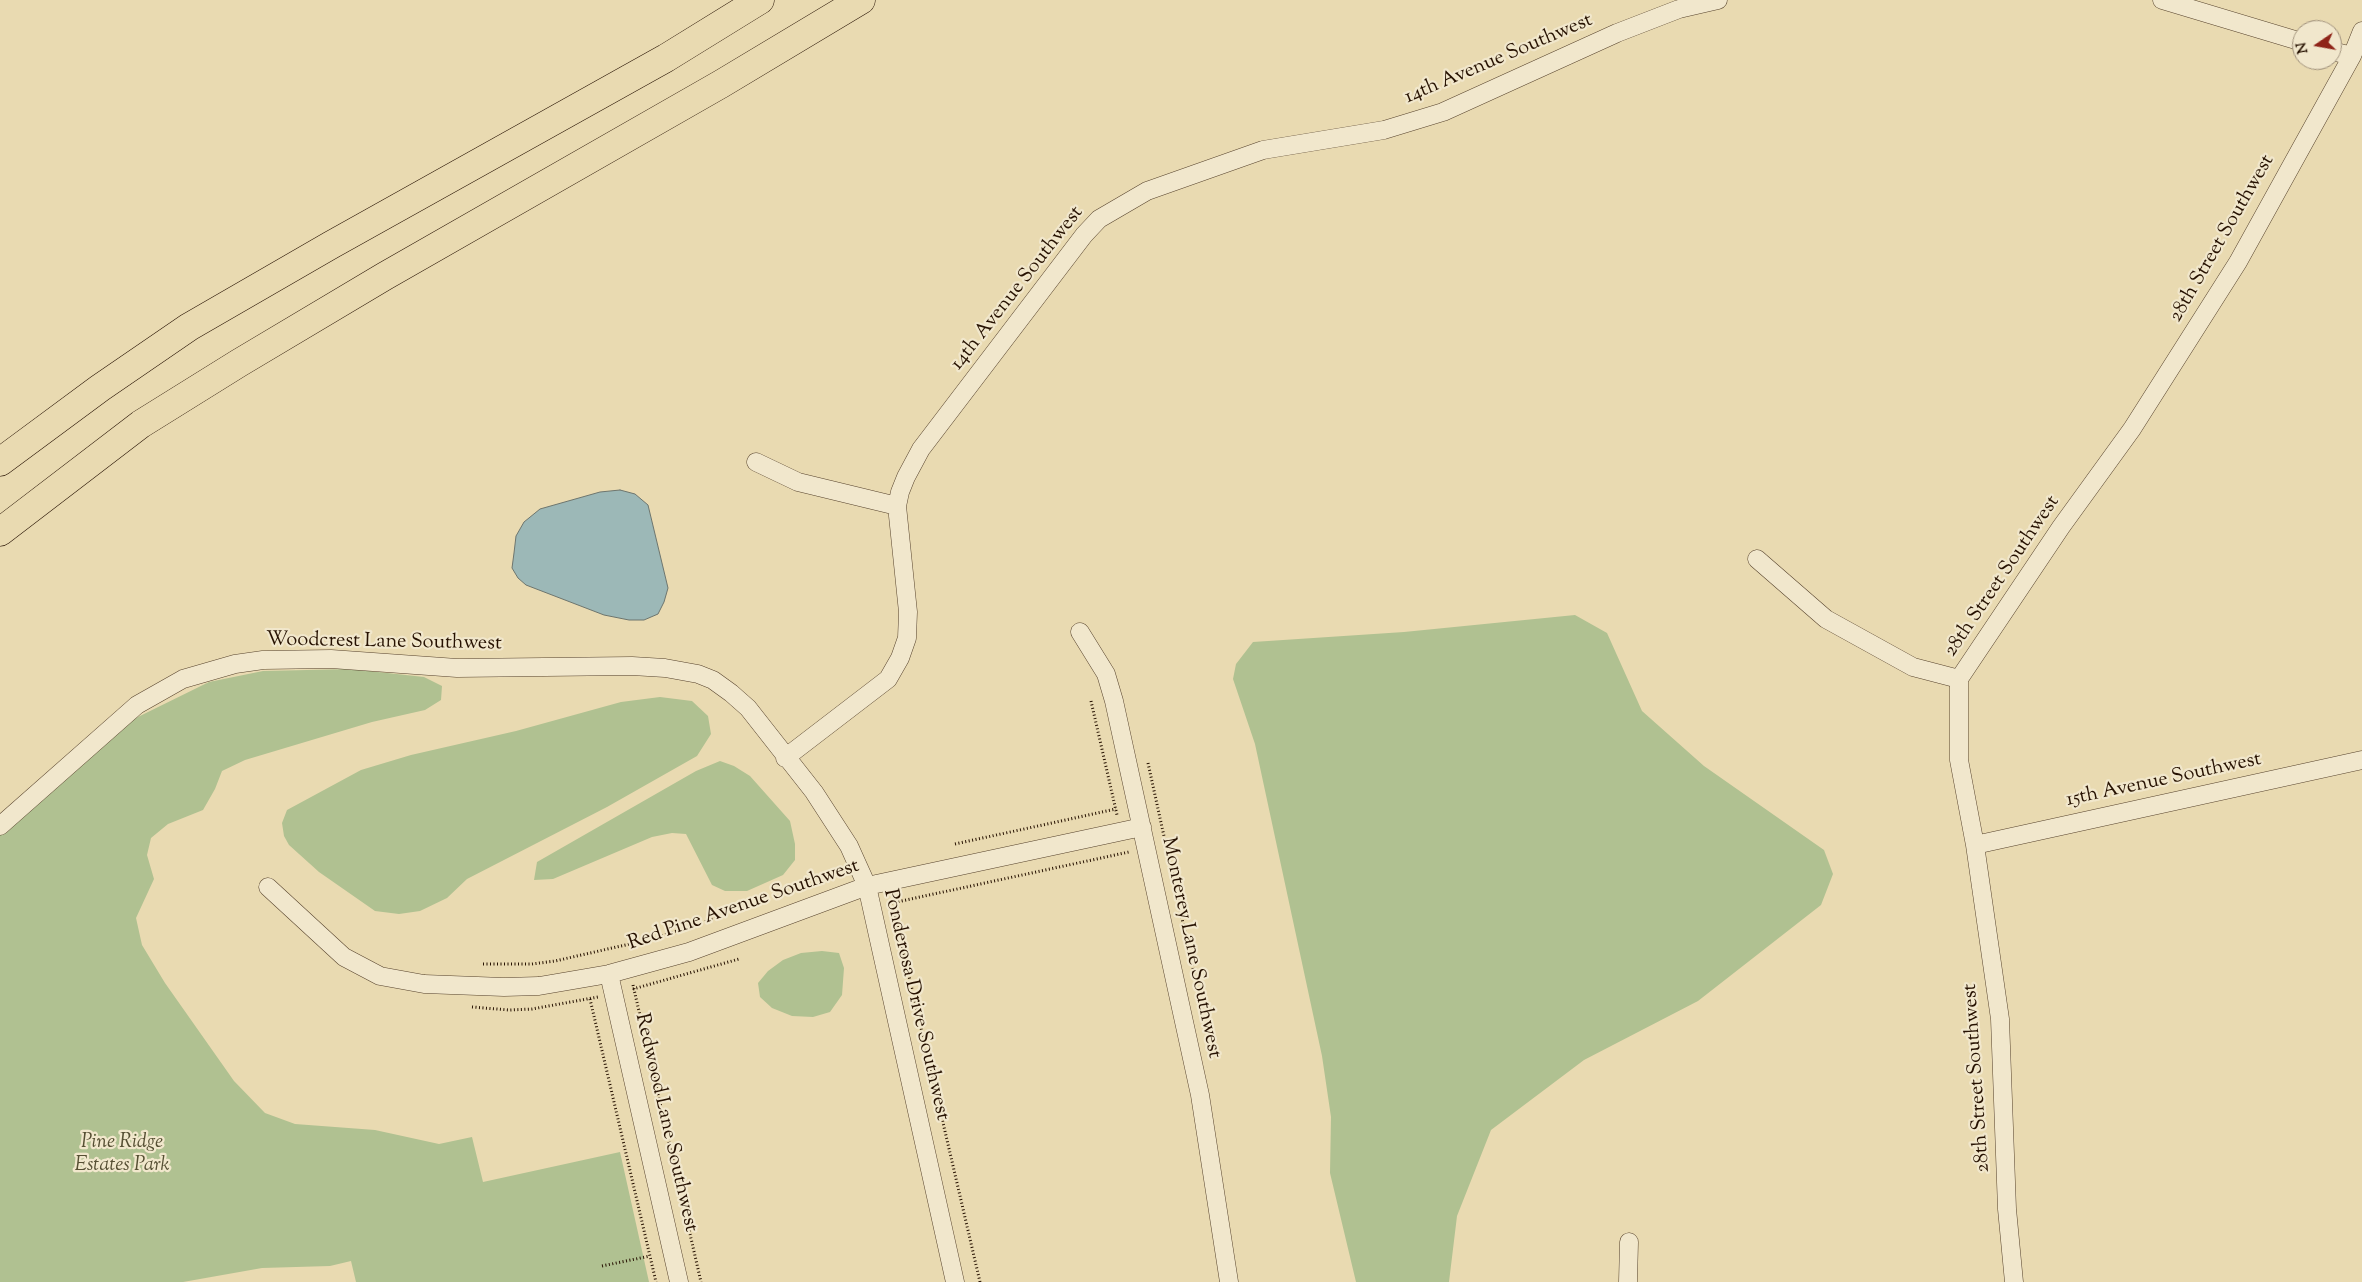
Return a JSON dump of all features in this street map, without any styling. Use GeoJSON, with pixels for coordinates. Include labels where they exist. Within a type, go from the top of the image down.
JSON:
{"type":"FeatureCollection","features":[{"type":"Feature","properties":{"kind":"highway"},"geometry":{"type":"LineString","coordinates":[[0,462],[100,388],[189,328],[331,244],[666,58],[760,0]]}},
{"type":"Feature","properties":{"kind":"highway"},"geometry":{"type":"LineString","coordinates":[[0,532],[141,424],[231,368],[386,276],[721,84],[860,0]]}},
{"type":"Feature","properties":{"kind":"street","name":"14th Avenue Southwest"},"geometry":{"type":"LineString","coordinates":[[785,758],[888,680],[900,658],[907,638],[908,612],[898,506],[900,492],[921,449],[1084,235],[1099,219],[1123,203],[1147,191],[1264,150],[1384,130],[1443,112],[1617,32],[1680,9],[1718,0]]}},
{"type":"Feature","properties":{"kind":"street"},"geometry":{"type":"LineString","coordinates":[[2162,0],[2292,39]]}},
{"type":"Feature","properties":{"kind":"street","name":"28th Street Southwest"},"geometry":{"type":"LineString","coordinates":[[2014,1282],[2007,1210],[2000,1019],[1975,845],[1960,760],[1959,679],[2061,527],[2132,428],[2238,262],[2352,56],[2362,30]]}},
{"type":"Feature","properties":{"kind":"street"},"geometry":{"type":"LineString","coordinates":[[2342,54],[2352,56]]}},
{"type":"Feature","properties":{"kind":"street"},"geometry":{"type":"LineString","coordinates":[[756,462],[798,482],[898,506]]}},
{"type":"Feature","properties":{"kind":"street"},"geometry":{"type":"LineString","coordinates":[[1757,559],[1826,619],[1913,667],[1959,679]]}},
{"type":"Feature","properties":{"kind":"street","name":"Monterey Lane Southwest"},"geometry":{"type":"LineString","coordinates":[[1080,632],[1106,674],[1114,701],[1200,1095],[1229,1282]]}},
{"type":"Feature","properties":{"kind":"street","name":"Woodcrest Lane Southwest"},"geometry":{"type":"LineString","coordinates":[[0,826],[137,705],[183,679],[214,669],[262,660],[331,659],[457,668],[632,666],[666,668],[698,674],[731,693],[748,708],[785,758]]}},
{"type":"Feature","properties":{"kind":"street","name":"Ponderosa Drive Southwest"},"geometry":{"type":"LineString","coordinates":[[785,758],[814,792],[849,846],[867,886],[955,1282]]}},
{"type":"Feature","properties":{"kind":"street","name":"15th Avenue Southwest"},"geometry":{"type":"LineString","coordinates":[[1975,845],[2362,760]]}},
{"type":"Feature","properties":{"kind":"street","name":"Red Pine Avenue Southwest"},"geometry":{"type":"LineString","coordinates":[[268,887],[344,957],[380,976],[424,984],[504,987],[567,983],[609,974],[689,952],[867,886],[1142,827]]}},
{"type":"Feature","properties":{"kind":"street","name":"Redwood Lane Southwest"},"geometry":{"type":"LineString","coordinates":[[609,974],[679,1282]]}},
{"type":"Feature","properties":{"kind":"street"},"geometry":{"type":"LineString","coordinates":[[1628,1282],[1629,1242]]}},
{"type":"Feature","properties":{"kind":"path"},"geometry":{"type":"LineString","coordinates":[[955,844],[1116,809],[1091,701]]}},
{"type":"Feature","properties":{"kind":"path"},"geometry":{"type":"LineString","coordinates":[[1146,758],[1164,831]]}},
{"type":"Feature","properties":{"kind":"path"},"geometry":{"type":"LineString","coordinates":[[980,1282],[892,903],[1128,852],[1130,862]]}},
{"type":"Feature","properties":{"kind":"path"},"geometry":{"type":"LineString","coordinates":[[484,964],[532,964],[555,961],[656,938],[719,917]]}},
{"type":"Feature","properties":{"kind":"path"},"geometry":{"type":"LineString","coordinates":[[702,1282],[634,988],[739,959]]}},
{"type":"Feature","properties":{"kind":"path"},"geometry":{"type":"LineString","coordinates":[[472,1007],[509,1010],[532,1009],[590,999],[656,1282]]}},
{"type":"Feature","properties":{"kind":"path"},"geometry":{"type":"LineString","coordinates":[[602,1266],[650,1256]]}},
{"type":"Feature","properties":{"kind":"green space"},"geometry":{"type":"Polygon","coordinates":[[[1575,615],[1607,633],[1642,711],[1704,766],[1824,850],[1833,874],[1821,905],[1698,1001],[1584,1060],[1491,1130],[1457,1216],[1449,1282],[1356,1282],[1330,1173],[1331,1117],[1322,1056],[1255,744],[1233,679],[1236,664],[1253,642],[1404,632],[1575,615]]]}},
{"type":"Feature","properties":{"kind":"green space","name":"Pine Ridge Estates Park"},"geometry":{"type":"Polygon","coordinates":[[[351,669],[424,677],[442,686],[441,700],[425,710],[372,722],[245,760],[222,771],[215,789],[203,810],[168,824],[151,838],[147,855],[154,879],[136,918],[142,945],[165,983],[234,1081],[265,1113],[295,1124],[375,1130],[439,1144],[472,1137],[483,1182],[620,1152],[649,1282],[356,1282],[351,1261],[330,1266],[262,1268],[183,1282],[0,1282],[0,818],[83,744],[209,682],[263,671],[351,669]]]}},
{"type":"Feature","properties":{"kind":"green space"},"geometry":{"type":"Polygon","coordinates":[[[660,697],[692,701],[708,716],[711,734],[697,756],[607,807],[467,879],[447,898],[420,911],[399,914],[375,911],[319,872],[289,845],[284,836],[282,823],[287,810],[361,770],[411,755],[516,731],[621,702],[660,697]]]}},
{"type":"Feature","properties":{"kind":"green space"},"geometry":{"type":"Polygon","coordinates":[[[720,761],[734,766],[750,776],[790,821],[795,844],[795,860],[783,875],[747,891],[725,891],[712,885],[686,834],[672,833],[652,837],[553,879],[534,880],[537,862],[696,771],[720,761]]]}},
{"type":"Feature","properties":{"kind":"green space"},"geometry":{"type":"Polygon","coordinates":[[[822,951],[839,953],[844,968],[842,995],[830,1012],[813,1017],[792,1016],[772,1008],[760,997],[758,983],[768,971],[783,960],[801,953],[822,951]]]}},
{"type":"Feature","properties":{"kind":"water"},"geometry":{"type":"Polygon","coordinates":[[[620,490],[635,494],[648,505],[668,588],[658,614],[644,620],[629,620],[604,615],[526,585],[518,578],[512,568],[516,536],[524,522],[540,509],[600,492],[620,490]]]}}]}
